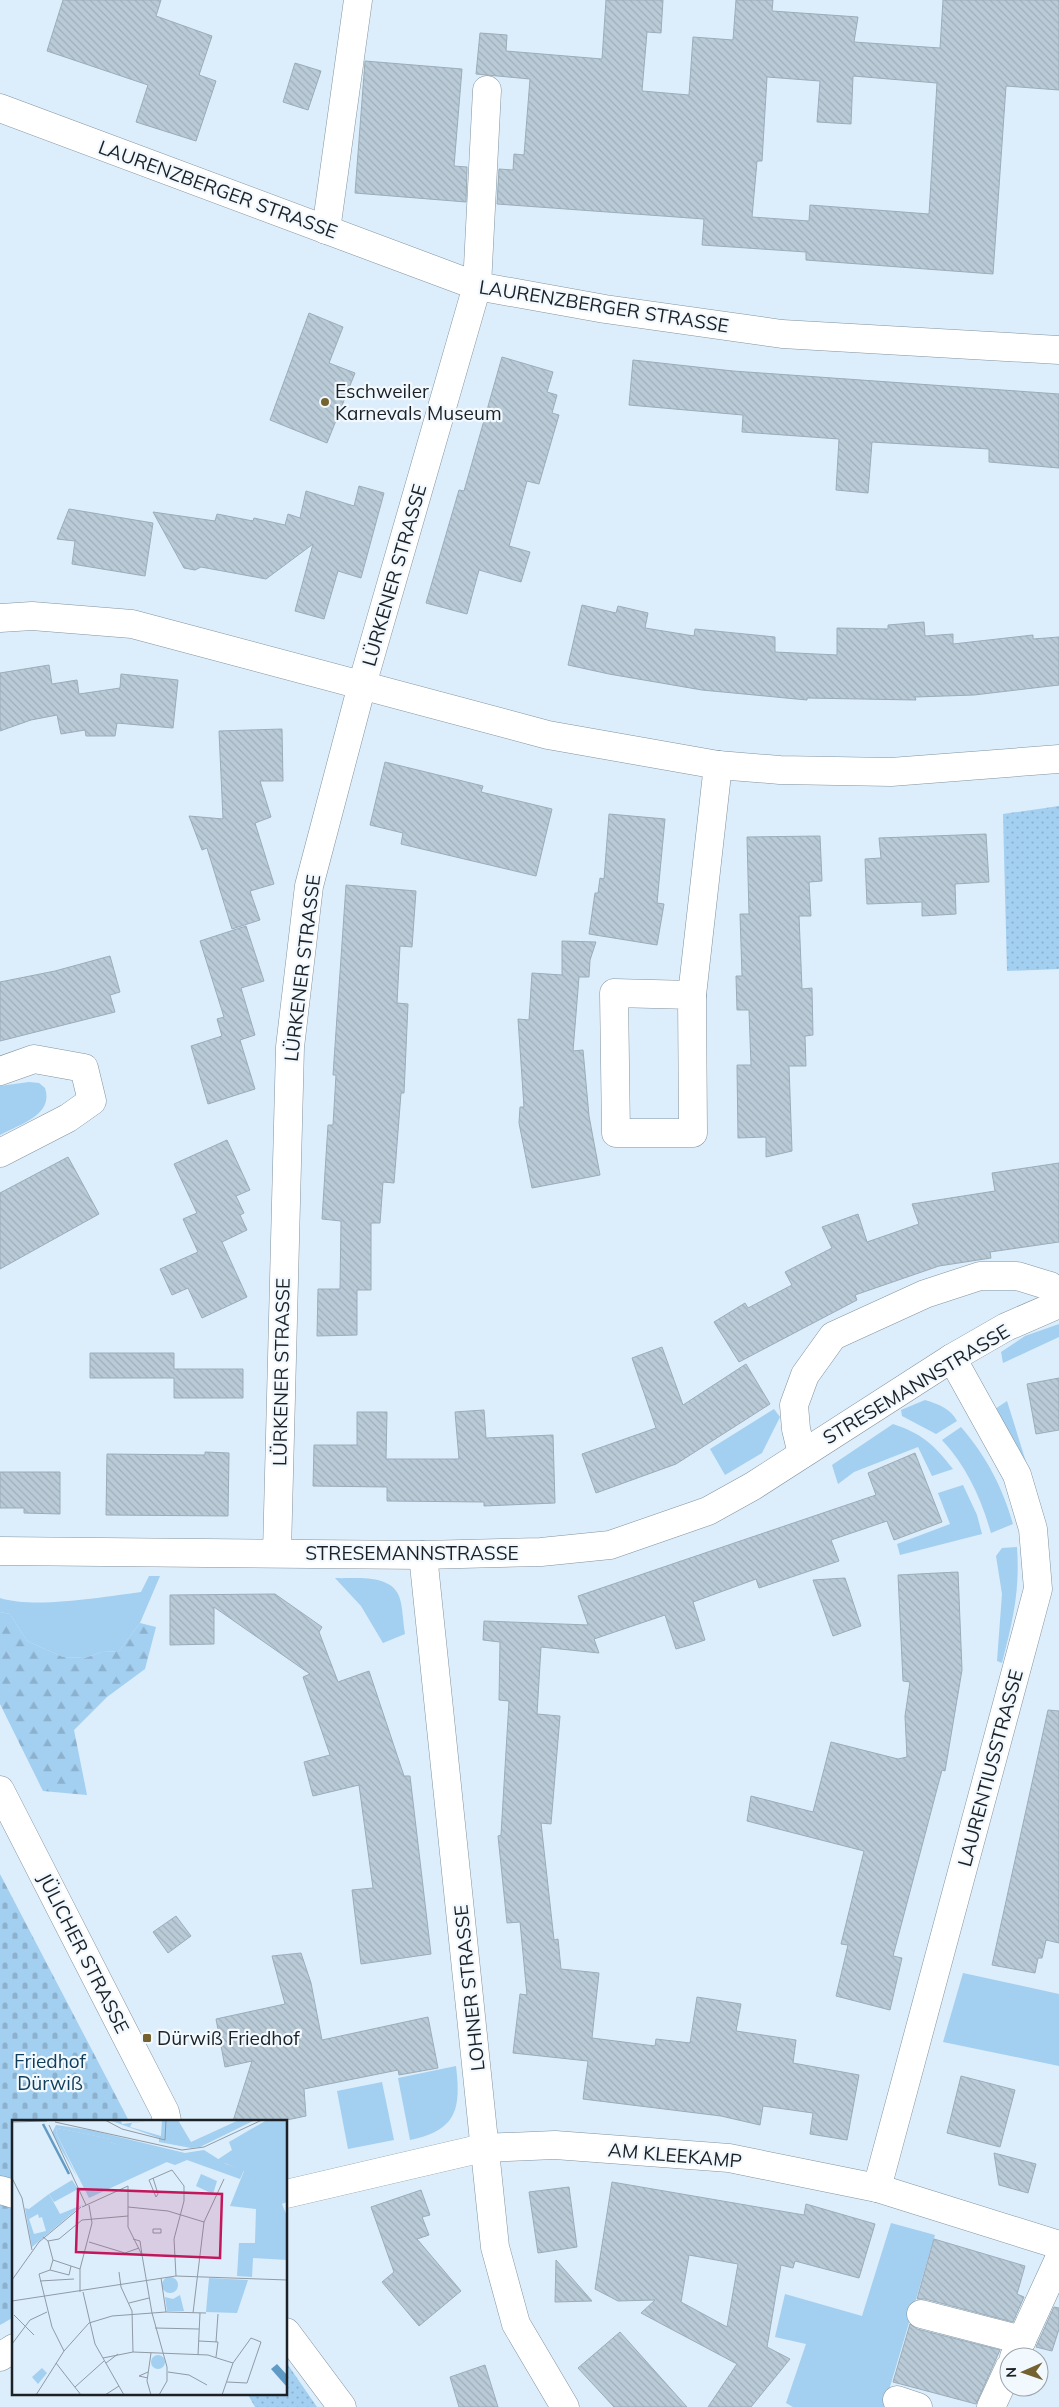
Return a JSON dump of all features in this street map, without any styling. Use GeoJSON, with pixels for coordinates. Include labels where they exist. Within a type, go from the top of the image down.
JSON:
{"type":"FeatureCollection","features":[{"type":"Feature","properties":{"kind":"street"},"geometry":{"type":"LineString","coordinates":[[326,230],[358,0]]}},
{"type":"Feature","properties":{"kind":"street","name":"LÜRKENER STRASSE"},"geometry":{"type":"LineString","coordinates":[[277,1552],[290,1047],[309,886],[362,685],[477,286],[487,90]]}},
{"type":"Feature","properties":{"kind":"street","name":"LAURENZBERGER STRASSE"},"geometry":{"type":"LineString","coordinates":[[0,108],[477,286],[605,310],[782,334],[1059,350]]}},
{"type":"Feature","properties":{"kind":"street"},"geometry":{"type":"LineString","coordinates":[[0,618],[32,616],[132,624],[548,735],[718,765],[780,770],[891,772],[1059,759]]}},
{"type":"Feature","properties":{"kind":"street"},"geometry":{"type":"LineString","coordinates":[[692,995],[614,993],[616,1133],[693,1133],[692,995],[718,765]]}},
{"type":"Feature","properties":{"kind":"street"},"geometry":{"type":"LineString","coordinates":[[0,1071],[34,1060],[84,1068],[92,1101],[68,1118],[0,1153]]}},
{"type":"Feature","properties":{"kind":"street","name":"STRESEMANNSTRASSE"},"geometry":{"type":"LineString","coordinates":[[802,1454],[796,1429],[794,1405],[805,1375],[833,1336],[925,1294],[980,1276],[1018,1276],[1050,1286],[1059,1299]]}},
{"type":"Feature","properties":{"kind":"street","name":"STRESEMANNSTRASSE"},"geometry":{"type":"LineString","coordinates":[[0,1551],[277,1552],[423,1555],[541,1552],[610,1545],[708,1511],[753,1486],[952,1358],[1006,1327],[1059,1304]]}},
{"type":"Feature","properties":{"kind":"street","name":"LAURENTIUSSTRASSE"},"geometry":{"type":"LineString","coordinates":[[878,2188],[1038,1589],[1034,1529],[1017,1475],[952,1358]]}},
{"type":"Feature","properties":{"kind":"street","name":"LOHNER STRASSE"},"geometry":{"type":"LineString","coordinates":[[423,1555],[473,2021],[483,2148],[495,2247],[516,2324],[565,2407]]}},
{"type":"Feature","properties":{"kind":"street","name":"JÜLICHER STRASSE"},"geometry":{"type":"LineString","coordinates":[[0,1790],[168,2120]]}},
{"type":"Feature","properties":{"kind":"street","name":"AM KLEEKAMP"},"geometry":{"type":"LineString","coordinates":[[288,2194],[483,2148],[555,2145],[729,2158],[878,2188],[1059,2245]]}},
{"type":"Feature","properties":{"kind":"street"},"geometry":{"type":"LineString","coordinates":[[1018,2347],[1059,2259]]}},
{"type":"Feature","properties":{"kind":"street"},"geometry":{"type":"LineString","coordinates":[[921,2314],[1015,2347]]}},
{"type":"Feature","properties":{"kind":"street"},"geometry":{"type":"LineString","coordinates":[[288,2328],[342,2407]]}},
{"type":"Feature","properties":{"kind":"street"},"geometry":{"type":"LineString","coordinates":[[0,2357],[12,2349]]}},
{"type":"Feature","properties":{"kind":"street"},"geometry":{"type":"LineString","coordinates":[[991,2407],[999,2390]]}},
{"type":"Feature","properties":{"kind":"green space"},"geometry":{"type":"Polygon","coordinates":[[[1059,806],[1059,969],[1007,971],[1003,814],[1059,806]]]}},
{"type":"Feature","properties":{"kind":"green space"},"geometry":{"type":"Polygon","coordinates":[[[29,1082],[39,1083],[45,1088],[45,1105],[33,1118],[0,1135],[0,1086],[29,1082]]]}},
{"type":"Feature","properties":{"kind":"green space"},"geometry":{"type":"Polygon","coordinates":[[[1059,1324],[1059,1337],[1003,1363],[1001,1352],[1025,1336],[1059,1324]]]}},
{"type":"Feature","properties":{"kind":"green space"},"geometry":{"type":"Polygon","coordinates":[[[925,1400],[947,1410],[957,1421],[936,1434],[902,1416],[901,1410],[925,1400]]]}},
{"type":"Feature","properties":{"kind":"green space"},"geometry":{"type":"Polygon","coordinates":[[[1007,1401],[1026,1462],[1016,1466],[992,1411],[1007,1401]]]}},
{"type":"Feature","properties":{"kind":"green space"},"geometry":{"type":"Polygon","coordinates":[[[774,1409],[780,1417],[762,1453],[725,1475],[710,1449],[774,1409]]]}},
{"type":"Feature","properties":{"kind":"green space"},"geometry":{"type":"Polygon","coordinates":[[[893,1424],[927,1441],[953,1469],[932,1476],[918,1447],[854,1472],[838,1484],[832,1465],[893,1424]]]}},
{"type":"Feature","properties":{"kind":"green space"},"geometry":{"type":"Polygon","coordinates":[[[961,1427],[986,1460],[1004,1497],[1013,1524],[991,1533],[983,1508],[966,1472],[942,1440],[961,1427]]]}},
{"type":"Feature","properties":{"kind":"green space"},"geometry":{"type":"Polygon","coordinates":[[[963,1485],[977,1515],[982,1534],[900,1555],[897,1544],[950,1524],[938,1493],[963,1485]]]}},
{"type":"Feature","properties":{"kind":"green space"},"geometry":{"type":"Polygon","coordinates":[[[1017,1547],[1018,1563],[1015,1605],[1002,1663],[997,1661],[1002,1594],[996,1556],[1002,1548],[1017,1547]]]}},
{"type":"Feature","properties":{"kind":"green space"},"geometry":{"type":"Polygon","coordinates":[[[149,1576],[160,1576],[140,1623],[119,1651],[102,1652],[85,1658],[63,1657],[27,1641],[10,1614],[0,1612],[0,1598],[14,1601],[50,1602],[141,1592],[149,1576]]]}},
{"type":"Feature","properties":{"kind":"green space"},"geometry":{"type":"Polygon","coordinates":[[[335,1578],[372,1579],[390,1585],[400,1599],[405,1634],[383,1643],[361,1606],[335,1578]]]}},
{"type":"Feature","properties":{"kind":"green space"},"geometry":{"type":"Polygon","coordinates":[[[0,1612],[10,1614],[27,1641],[63,1657],[85,1658],[102,1652],[119,1651],[140,1623],[156,1627],[145,1669],[107,1697],[74,1730],[87,1795],[43,1791],[0,1704],[0,1612]]]}},
{"type":"Feature","properties":{"kind":"green space","name":"Friedhof Dürwiß"},"geometry":{"type":"Polygon","coordinates":[[[0,1874],[128,2120],[12,2120],[12,2318],[0,2325],[0,1874]]]}},
{"type":"Feature","properties":{"kind":"green space"},"geometry":{"type":"Polygon","coordinates":[[[963,1973],[1059,1994],[1059,2066],[943,2042],[963,1973]]]}},
{"type":"Feature","properties":{"kind":"green space"},"geometry":{"type":"Polygon","coordinates":[[[456,2066],[458,2094],[456,2106],[447,2124],[426,2136],[410,2140],[398,2078],[456,2066]]]}},
{"type":"Feature","properties":{"kind":"green space"},"geometry":{"type":"Polygon","coordinates":[[[382,2082],[394,2140],[348,2149],[337,2091],[382,2082]]]}},
{"type":"Feature","properties":{"kind":"green space"},"geometry":{"type":"Polygon","coordinates":[[[891,2223],[935,2235],[884,2407],[793,2407],[786,2403],[806,2344],[775,2337],[785,2294],[862,2316],[891,2223]]]}},
{"type":"Feature","properties":{"kind":"green space"},"geometry":{"type":"Polygon","coordinates":[[[288,2365],[317,2407],[255,2407],[248,2394],[288,2394],[288,2365]]]}},
{"type":"Feature","properties":{"kind":"building"},"geometry":{"type":"Polygon","coordinates":[[[63,0],[161,0],[156,16],[212,36],[199,75],[216,81],[196,141],[136,122],[148,85],[47,51],[63,0]]]}},
{"type":"Feature","properties":{"kind":"building"},"geometry":{"type":"Polygon","coordinates":[[[606,0],[663,0],[661,33],[647,32],[642,91],[689,95],[693,37],[733,40],[736,0],[773,0],[772,11],[858,17],[854,42],[940,48],[943,0],[1059,0],[1059,90],[1006,86],[993,274],[806,260],[806,252],[702,245],[704,219],[497,204],[499,169],[513,170],[514,154],[524,155],[530,79],[476,74],[480,33],[507,35],[506,51],[602,59],[606,0]],[[853,76],[851,124],[817,122],[820,81],[767,77],[762,161],[757,161],[752,217],[809,221],[810,205],[929,214],[937,83],[853,76]]]}},
{"type":"Feature","properties":{"kind":"building"},"geometry":{"type":"Polygon","coordinates":[[[365,61],[462,69],[454,166],[467,167],[466,202],[355,193],[365,61]]]}},
{"type":"Feature","properties":{"kind":"building"},"geometry":{"type":"Polygon","coordinates":[[[295,63],[321,71],[308,110],[283,102],[295,63]]]}},
{"type":"Feature","properties":{"kind":"building"},"geometry":{"type":"Polygon","coordinates":[[[309,313],[343,327],[329,363],[355,373],[327,443],[270,420],[309,313]]]}},
{"type":"Feature","properties":{"kind":"building"},"geometry":{"type":"Polygon","coordinates":[[[502,357],[553,372],[547,392],[557,395],[552,413],[559,415],[539,484],[527,481],[509,546],[530,552],[521,582],[479,570],[467,614],[426,603],[459,490],[464,491],[502,357]]]}},
{"type":"Feature","properties":{"kind":"building"},"geometry":{"type":"Polygon","coordinates":[[[633,360],[733,371],[1059,394],[1059,468],[989,462],[989,449],[872,442],[868,493],[836,490],[839,439],[742,432],[743,415],[629,405],[633,360]]]}},
{"type":"Feature","properties":{"kind":"building"},"geometry":{"type":"Polygon","coordinates":[[[359,486],[384,493],[361,578],[338,571],[324,619],[295,611],[313,544],[266,579],[201,567],[195,570],[184,568],[153,512],[215,521],[217,514],[253,521],[254,518],[285,525],[288,514],[300,518],[306,491],[354,506],[359,486]]]}},
{"type":"Feature","properties":{"kind":"building"},"geometry":{"type":"Polygon","coordinates":[[[69,509],[153,523],[145,576],[72,564],[75,541],[57,539],[69,509]]]}},
{"type":"Feature","properties":{"kind":"building"},"geometry":{"type":"Polygon","coordinates":[[[582,605],[616,613],[618,606],[648,613],[645,628],[694,636],[695,629],[775,637],[775,652],[837,655],[837,628],[888,629],[888,625],[924,622],[925,636],[953,634],[953,644],[1033,635],[1033,639],[1059,637],[1059,685],[974,695],[915,697],[916,700],[807,698],[807,700],[702,690],[568,665],[582,605]]]}},
{"type":"Feature","properties":{"kind":"building"},"geometry":{"type":"Polygon","coordinates":[[[49,665],[52,684],[77,680],[79,694],[120,688],[121,674],[178,680],[173,728],[117,723],[115,736],[86,736],[85,730],[61,734],[57,715],[31,720],[0,731],[0,673],[49,665]]]}},
{"type":"Feature","properties":{"kind":"building"},"geometry":{"type":"Polygon","coordinates":[[[282,729],[283,781],[260,781],[271,817],[255,823],[274,884],[250,891],[260,920],[232,929],[207,848],[202,850],[189,816],[223,819],[219,731],[282,729]]]}},
{"type":"Feature","properties":{"kind":"building"},"geometry":{"type":"Polygon","coordinates":[[[385,762],[483,786],[481,792],[552,809],[536,876],[401,844],[403,833],[370,825],[385,762]]]}},
{"type":"Feature","properties":{"kind":"building"},"geometry":{"type":"Polygon","coordinates":[[[609,814],[665,819],[657,903],[664,904],[657,945],[589,934],[595,893],[598,893],[600,878],[604,879],[609,814]]]}},
{"type":"Feature","properties":{"kind":"building"},"geometry":{"type":"Polygon","coordinates":[[[986,834],[989,882],[955,884],[956,914],[922,916],[922,902],[867,904],[865,859],[881,858],[879,838],[986,834]]]}},
{"type":"Feature","properties":{"kind":"building"},"geometry":{"type":"Polygon","coordinates":[[[820,836],[822,881],[809,882],[811,916],[799,916],[802,989],[812,988],[813,1035],[805,1036],[806,1066],[789,1066],[792,1151],[766,1157],[766,1137],[738,1138],[737,1065],[751,1065],[749,1010],[737,1010],[736,976],[742,976],[740,914],[749,914],[747,837],[820,836]]]}},
{"type":"Feature","properties":{"kind":"building"},"geometry":{"type":"Polygon","coordinates":[[[346,885],[416,891],[412,947],[400,946],[397,1003],[408,1004],[404,1093],[401,1093],[394,1183],[383,1182],[380,1223],[371,1223],[371,1290],[357,1290],[357,1335],[317,1336],[318,1289],[340,1289],[341,1221],[322,1219],[328,1125],[333,1125],[336,1075],[333,1075],[346,885]]]}},
{"type":"Feature","properties":{"kind":"building"},"geometry":{"type":"Polygon","coordinates":[[[246,926],[264,981],[241,988],[255,1035],[240,1040],[255,1089],[208,1104],[191,1046],[222,1036],[217,1019],[224,1017],[200,941],[246,926]]]}},
{"type":"Feature","properties":{"kind":"building"},"geometry":{"type":"Polygon","coordinates":[[[562,941],[596,942],[590,960],[589,977],[579,977],[573,1051],[583,1050],[589,1116],[600,1175],[532,1188],[519,1123],[520,1107],[524,1107],[518,1019],[529,1020],[532,973],[562,975],[562,941]]]}},
{"type":"Feature","properties":{"kind":"building"},"geometry":{"type":"Polygon","coordinates":[[[110,956],[120,992],[110,995],[115,1012],[0,1041],[0,982],[55,971],[110,956]]]}},
{"type":"Feature","properties":{"kind":"building"},"geometry":{"type":"Polygon","coordinates":[[[227,1140],[250,1190],[236,1196],[244,1213],[240,1215],[247,1230],[222,1242],[247,1297],[202,1318],[188,1288],[172,1295],[160,1269],[198,1252],[183,1219],[197,1213],[174,1164],[227,1140]]]}},
{"type":"Feature","properties":{"kind":"building"},"geometry":{"type":"Polygon","coordinates":[[[68,1157],[99,1214],[0,1269],[0,1193],[68,1157]]]}},
{"type":"Feature","properties":{"kind":"building"},"geometry":{"type":"Polygon","coordinates":[[[1059,1163],[1059,1242],[990,1252],[991,1258],[939,1266],[855,1295],[857,1300],[739,1362],[714,1322],[745,1303],[748,1308],[792,1285],[785,1272],[832,1248],[822,1227],[858,1214],[867,1242],[919,1224],[912,1204],[995,1191],[992,1173],[1059,1163]]]}},
{"type":"Feature","properties":{"kind":"building"},"geometry":{"type":"Polygon","coordinates":[[[662,1347],[683,1405],[746,1364],[770,1404],[676,1464],[596,1493],[582,1454],[656,1428],[632,1358],[662,1347]]]}},
{"type":"Feature","properties":{"kind":"building"},"geometry":{"type":"Polygon","coordinates":[[[90,1353],[174,1353],[174,1369],[243,1369],[243,1398],[174,1398],[174,1378],[90,1378],[90,1353]]]}},
{"type":"Feature","properties":{"kind":"building"},"geometry":{"type":"Polygon","coordinates":[[[1059,1378],[1059,1430],[1036,1434],[1027,1384],[1059,1378]]]}},
{"type":"Feature","properties":{"kind":"building"},"geometry":{"type":"Polygon","coordinates":[[[484,1410],[486,1438],[553,1435],[555,1503],[484,1506],[484,1502],[387,1501],[387,1487],[313,1486],[314,1445],[357,1445],[357,1412],[387,1412],[386,1459],[459,1459],[455,1412],[484,1410]]]}},
{"type":"Feature","properties":{"kind":"building"},"geometry":{"type":"Polygon","coordinates":[[[205,1452],[229,1453],[228,1516],[106,1515],[107,1454],[205,1455],[205,1452]]]}},
{"type":"Feature","properties":{"kind":"building"},"geometry":{"type":"Polygon","coordinates":[[[915,1453],[942,1522],[894,1540],[887,1521],[831,1540],[839,1561],[759,1588],[756,1579],[693,1602],[705,1640],[690,1645],[676,1649],[665,1615],[594,1639],[599,1653],[541,1647],[537,1714],[560,1716],[551,1824],[541,1823],[554,1940],[558,1939],[561,1969],[599,1973],[592,2038],[655,2046],[656,2039],[690,2043],[697,1997],[741,2004],[736,2031],[796,2040],[793,2063],[859,2075],[847,2140],[810,2134],[813,2113],[763,2106],[760,2125],[721,2116],[583,2099],[588,2061],[513,2053],[520,1994],[527,1995],[520,1922],[507,1923],[498,1836],[501,1835],[509,1701],[499,1700],[500,1642],[483,1640],[484,1621],[588,1625],[578,1596],[876,1495],[868,1473],[915,1453]]]}},
{"type":"Feature","properties":{"kind":"building"},"geometry":{"type":"Polygon","coordinates":[[[0,1472],[60,1472],[60,1514],[24,1513],[24,1508],[0,1508],[0,1472]]]}},
{"type":"Feature","properties":{"kind":"building"},"geometry":{"type":"Polygon","coordinates":[[[958,1572],[962,1670],[945,1771],[942,1770],[893,1956],[902,1958],[890,2010],[836,1996],[848,1945],[841,1944],[864,1851],[747,1821],[751,1796],[813,1812],[831,1742],[898,1759],[907,1757],[905,1716],[910,1682],[903,1681],[898,1575],[958,1572]]]}},
{"type":"Feature","properties":{"kind":"building"},"geometry":{"type":"Polygon","coordinates":[[[845,1578],[861,1626],[833,1636],[813,1580],[845,1578]]]}},
{"type":"Feature","properties":{"kind":"building"},"geometry":{"type":"Polygon","coordinates":[[[275,1594],[322,1627],[319,1632],[338,1682],[369,1671],[404,1776],[410,1776],[431,1954],[361,1964],[352,1890],[373,1888],[359,1785],[313,1796],[304,1762],[330,1755],[303,1677],[310,1674],[214,1607],[214,1644],[170,1645],[170,1595],[275,1594]]]}},
{"type":"Feature","properties":{"kind":"building"},"geometry":{"type":"Polygon","coordinates":[[[1048,1710],[1059,1711],[1059,1943],[1046,1940],[1042,1958],[1038,1958],[1035,1973],[992,1965],[1048,1710]]]}},
{"type":"Feature","properties":{"kind":"building"},"geometry":{"type":"Polygon","coordinates":[[[176,1916],[191,1936],[168,1953],[153,1932],[176,1916]]]}},
{"type":"Feature","properties":{"kind":"building"},"geometry":{"type":"Polygon","coordinates":[[[301,1953],[311,1983],[322,2040],[428,2017],[438,2068],[399,2075],[398,2070],[304,2089],[306,2116],[287,2120],[233,2120],[252,2061],[225,2067],[216,2019],[285,2004],[272,1956],[301,1953]]]}},
{"type":"Feature","properties":{"kind":"building"},"geometry":{"type":"Polygon","coordinates":[[[961,2076],[1015,2090],[1000,2147],[947,2133],[961,2076]]]}},
{"type":"Feature","properties":{"kind":"building"},"geometry":{"type":"Polygon","coordinates":[[[994,2153],[1036,2164],[1028,2193],[999,2185],[994,2153]]]}},
{"type":"Feature","properties":{"kind":"building"},"geometry":{"type":"Polygon","coordinates":[[[612,2182],[804,2215],[806,2204],[875,2224],[859,2278],[795,2261],[793,2268],[781,2265],[767,2347],[790,2359],[751,2407],[708,2407],[737,2364],[641,2313],[655,2300],[618,2301],[595,2289],[612,2182]],[[689,2255],[681,2302],[727,2327],[738,2264],[689,2255]]]}},
{"type":"Feature","properties":{"kind":"building"},"geometry":{"type":"Polygon","coordinates":[[[569,2187],[577,2247],[538,2253],[529,2192],[569,2187]]]}},
{"type":"Feature","properties":{"kind":"building"},"geometry":{"type":"Polygon","coordinates":[[[421,2190],[430,2215],[422,2217],[429,2235],[417,2239],[461,2291],[419,2326],[382,2282],[394,2272],[371,2207],[421,2190]]]}},
{"type":"Feature","properties":{"kind":"building"},"geometry":{"type":"Polygon","coordinates":[[[934,2239],[1025,2266],[1017,2294],[1024,2297],[1013,2322],[925,2299],[917,2299],[934,2239]]]}},
{"type":"Feature","properties":{"kind":"building"},"geometry":{"type":"Polygon","coordinates":[[[556,2260],[592,2301],[555,2302],[556,2260]]]}},
{"type":"Feature","properties":{"kind":"building"},"geometry":{"type":"Polygon","coordinates":[[[1054,2307],[1059,2308],[1059,2329],[1052,2351],[1049,2350],[1049,2347],[1036,2347],[1054,2307]]]}},
{"type":"Feature","properties":{"kind":"building"},"geometry":{"type":"Polygon","coordinates":[[[910,2324],[917,2329],[999,2350],[976,2404],[893,2382],[910,2324]]]}},
{"type":"Feature","properties":{"kind":"building"},"geometry":{"type":"Polygon","coordinates":[[[620,2332],[687,2407],[614,2407],[578,2368],[620,2332]]]}},
{"type":"Feature","properties":{"kind":"building"},"geometry":{"type":"Polygon","coordinates":[[[485,2365],[498,2407],[459,2407],[450,2377],[485,2365]]]}},
{"type":"Feature","properties":{"kind":"place","name":"Eschweiler Karnevals Museum"},"geometry":{"type":"Point","coordinates":[325,402]}},
{"type":"Feature","properties":{"kind":"place","name":"Dürwiß Friedhof"},"geometry":{"type":"Point","coordinates":[147,2038]}}]}
